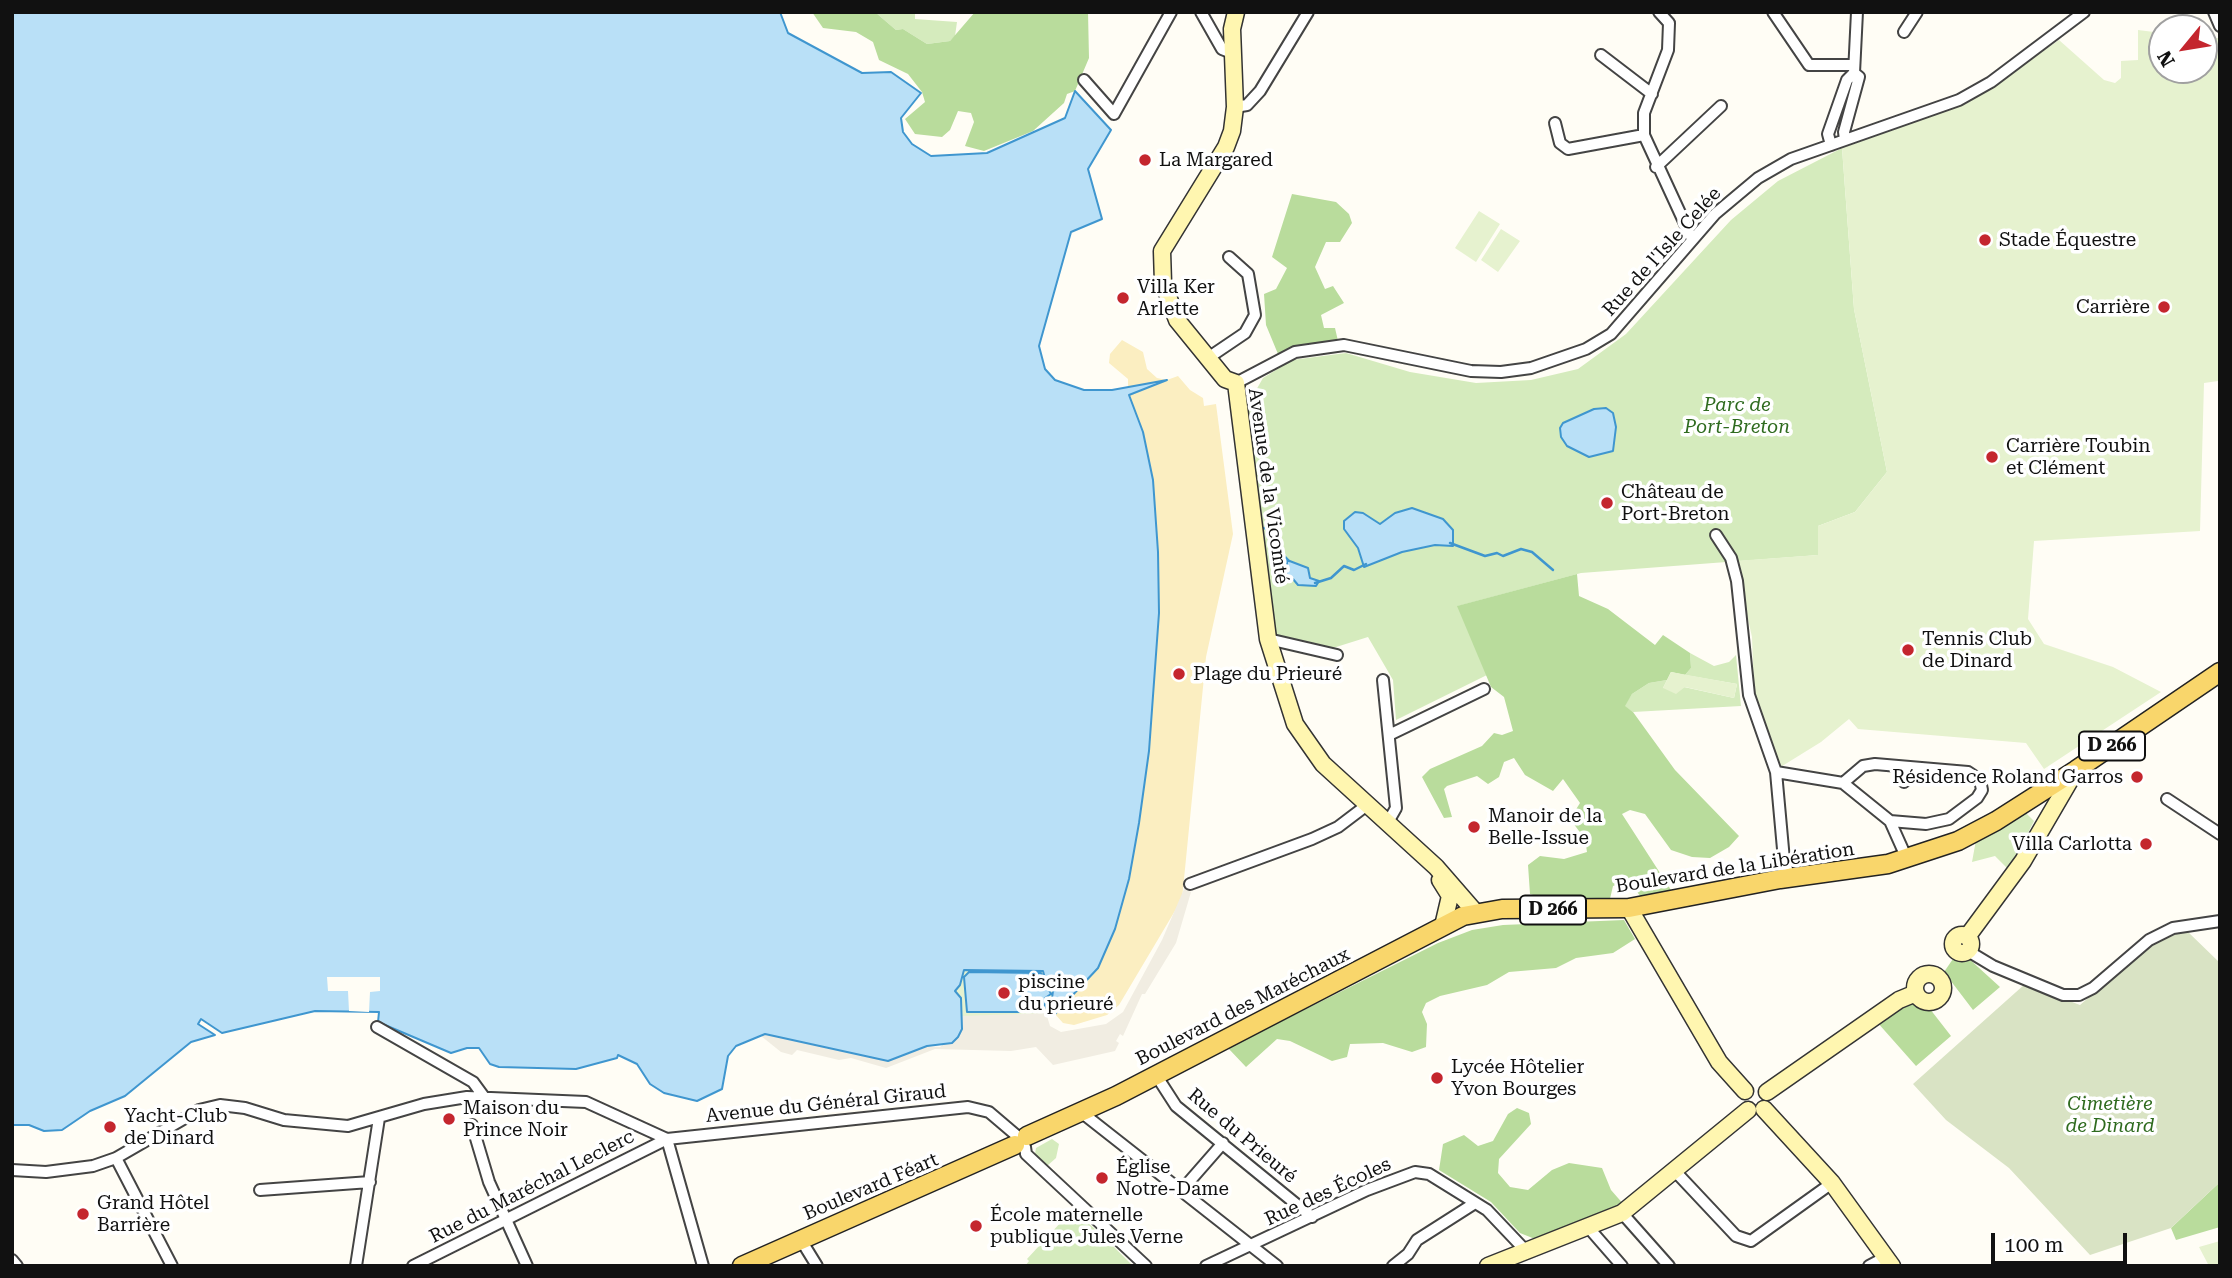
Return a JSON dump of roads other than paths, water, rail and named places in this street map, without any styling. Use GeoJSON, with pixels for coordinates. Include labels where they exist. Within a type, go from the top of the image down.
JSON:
{"type":"FeatureCollection","features":[{"type":"Feature","properties":{"kind":"main road","name":"Avenue de la Vicomté"},"geometry":{"type":"LineString","coordinates":[[1236,12],[1232,53],[1235,107],[1232,131],[1226,147],[1162,251],[1163,283],[1168,303],[1177,320],[1225,379],[1236,383],[1268,639],[1285,700],[1303,738],[1323,764],[1410,843],[1476,913]]}},
{"type":"Feature","properties":{"kind":"main road","name":"Boulevard de la Libération"},"geometry":{"type":"LineString","coordinates":[[1476,913],[1502,909],[1629,908],[1785,878],[1907,859],[1976,832],[2022,804],[2220,658]]}},
{"type":"Feature","properties":{"kind":"main road","name":"Boulevard de la Libération"},"geometry":{"type":"LineString","coordinates":[[1954,840],[1955,835],[2050,781],[2076,770],[2220,672]]}},
{"type":"Feature","properties":{"kind":"main road"},"geometry":{"type":"LineString","coordinates":[[1937,976],[1963,946],[2023,861],[2076,770]]}},
{"type":"Feature","properties":{"kind":"main road"},"geometry":{"type":"LineString","coordinates":[[2047,816],[2050,781]]}},
{"type":"Feature","properties":{"kind":"main road"},"geometry":{"type":"LineString","coordinates":[[2022,804],[2038,804],[2047,816]]}},
{"type":"Feature","properties":{"kind":"main road","name":"Avenue de la Vicomté"},"geometry":{"type":"LineString","coordinates":[[1410,843],[1420,860],[1449,890],[1443,926]]}},
{"type":"Feature","properties":{"kind":"main road"},"geometry":{"type":"LineString","coordinates":[[1629,908],[1719,1062],[1745,1091]]}},
{"type":"Feature","properties":{"kind":"main road","name":"Boulevard des Maréchaux"},"geometry":{"type":"LineString","coordinates":[[1023,1139],[1156,1075],[1443,926],[1476,913]]}},
{"type":"Feature","properties":{"kind":"main road"},"geometry":{"type":"LineString","coordinates":[[1927,974],[1937,976],[1943,985],[1940,999],[1929,1003],[1922,1001],[1916,993],[1915,985],[1920,977],[1927,974]]}},
{"type":"Feature","properties":{"kind":"main road"},"geometry":{"type":"LineString","coordinates":[[1767,1092],[1899,1000],[1916,993]]}},
{"type":"Feature","properties":{"kind":"main road"},"geometry":{"type":"LineString","coordinates":[[1745,1091],[1756,1086],[1767,1092]]}},
{"type":"Feature","properties":{"kind":"main road"},"geometry":{"type":"LineString","coordinates":[[1745,1091],[1743,1103],[1756,1110],[1832,1183],[1889,1261]]}},
{"type":"Feature","properties":{"kind":"main road"},"geometry":{"type":"LineString","coordinates":[[1489,1266],[1622,1213],[1673,1169],[1769,1103],[1767,1092]]}},
{"type":"Feature","properties":{"kind":"main road","name":"Boulevard Féart"},"geometry":{"type":"LineString","coordinates":[[742,1266],[1023,1139]]}},
{"type":"Feature","properties":{"kind":"street"},"geometry":{"type":"LineString","coordinates":[[1084,80],[1114,114],[1171,12]]}},
{"type":"Feature","properties":{"kind":"street"},"geometry":{"type":"LineString","coordinates":[[1201,12],[1222,49],[1232,53]]}},
{"type":"Feature","properties":{"kind":"street"},"geometry":{"type":"LineString","coordinates":[[1235,107],[1248,105],[1260,91],[1308,12]]}},
{"type":"Feature","properties":{"kind":"street"},"geometry":{"type":"LineString","coordinates":[[1659,12],[1669,23],[1668,50],[1644,113],[1644,135],[1656,167],[1692,239]]}},
{"type":"Feature","properties":{"kind":"street"},"geometry":{"type":"LineString","coordinates":[[1773,12],[1809,65],[1854,69],[1860,77],[1844,132],[1846,139]]}},
{"type":"Feature","properties":{"kind":"street"},"geometry":{"type":"LineString","coordinates":[[1831,145],[1828,134],[1847,80],[1854,69],[1857,12]]}},
{"type":"Feature","properties":{"kind":"street"},"geometry":{"type":"LineString","coordinates":[[1904,32],[1917,12]]}},
{"type":"Feature","properties":{"kind":"street","name":"Rue de l'Isle Celée"},"geometry":{"type":"LineString","coordinates":[[1236,383],[1295,352],[1344,345],[1471,371],[1501,372],[1531,368],[1587,349],[1612,334],[1715,214],[1758,178],[1791,159],[1976,91],[2084,12]]}},
{"type":"Feature","properties":{"kind":"street"},"geometry":{"type":"LineString","coordinates":[[2214,12],[2220,26]]}},
{"type":"Feature","properties":{"kind":"street"},"geometry":{"type":"LineString","coordinates":[[1601,55],[1652,94]]}},
{"type":"Feature","properties":{"kind":"street"},"geometry":{"type":"LineString","coordinates":[[1656,167],[1721,106]]}},
{"type":"Feature","properties":{"kind":"street"},"geometry":{"type":"LineString","coordinates":[[1555,123],[1560,143],[1568,149],[1644,135]]}},
{"type":"Feature","properties":{"kind":"street"},"geometry":{"type":"LineString","coordinates":[[1208,358],[1245,333],[1255,315],[1248,274],[1229,257]]}},
{"type":"Feature","properties":{"kind":"street"},"geometry":{"type":"LineString","coordinates":[[1716,535],[1731,558],[1737,581],[1749,695],[1776,772],[1785,878]]}},
{"type":"Feature","properties":{"kind":"street"},"geometry":{"type":"LineString","coordinates":[[1268,639],[1337,655]]}},
{"type":"Feature","properties":{"kind":"street"},"geometry":{"type":"LineString","coordinates":[[1383,680],[1396,808],[1388,822]]}},
{"type":"Feature","properties":{"kind":"street"},"geometry":{"type":"LineString","coordinates":[[1389,736],[1484,689]]}},
{"type":"Feature","properties":{"kind":"street"},"geometry":{"type":"LineString","coordinates":[[1843,783],[1863,766],[1875,764],[1968,772],[1984,777],[1982,790],[1977,798],[1949,819],[1926,824],[1890,821]]}},
{"type":"Feature","properties":{"kind":"street"},"geometry":{"type":"LineString","coordinates":[[1904,782],[1919,768]]}},
{"type":"Feature","properties":{"kind":"street"},"geometry":{"type":"LineString","coordinates":[[1776,772],[1843,783],[1890,821],[1907,859]]}},
{"type":"Feature","properties":{"kind":"street"},"geometry":{"type":"LineString","coordinates":[[2168,799],[2220,834]]}},
{"type":"Feature","properties":{"kind":"street"},"geometry":{"type":"LineString","coordinates":[[1190,884],[1312,839],[1338,827],[1367,805]]}},
{"type":"Feature","properties":{"kind":"street"},"geometry":{"type":"LineString","coordinates":[[1963,946],[1993,966],[2063,995],[2079,995],[2093,988],[2149,940],[2174,928],[2220,921]]}},
{"type":"Feature","properties":{"kind":"street"},"geometry":{"type":"LineString","coordinates":[[377,1027],[472,1082],[484,1097]]}},
{"type":"Feature","properties":{"kind":"street","name":"Rue du Prieuré"},"geometry":{"type":"LineString","coordinates":[[1156,1075],[1175,1106],[1312,1217]]}},
{"type":"Feature","properties":{"kind":"street"},"geometry":{"type":"LineString","coordinates":[[12,1170],[46,1172],[79,1169],[116,1158],[200,1110],[219,1105],[246,1108],[284,1120],[348,1126],[443,1100],[484,1097],[586,1102],[667,1139],[703,1266]]}},
{"type":"Feature","properties":{"kind":"street","name":"Avenue du Général Giraud"},"geometry":{"type":"LineString","coordinates":[[667,1139],[968,1107],[989,1112],[1023,1139]]}},
{"type":"Feature","properties":{"kind":"street"},"geometry":{"type":"LineString","coordinates":[[1074,1115],[1181,1191],[1276,1266]]}},
{"type":"Feature","properties":{"kind":"street"},"geometry":{"type":"LineString","coordinates":[[356,1266],[379,1118]]}},
{"type":"Feature","properties":{"kind":"street"},"geometry":{"type":"LineString","coordinates":[[472,1125],[489,1182],[527,1266]]}},
{"type":"Feature","properties":{"kind":"street","name":"Rue du Maréchal Leclerc"},"geometry":{"type":"LineString","coordinates":[[413,1266],[667,1139]]}},
{"type":"Feature","properties":{"kind":"street"},"geometry":{"type":"LineString","coordinates":[[1023,1139],[1026,1154],[1146,1266]]}},
{"type":"Feature","properties":{"kind":"street"},"geometry":{"type":"LineString","coordinates":[[1181,1191],[1223,1143]]}},
{"type":"Feature","properties":{"kind":"street"},"geometry":{"type":"LineString","coordinates":[[116,1158],[172,1266]]}},
{"type":"Feature","properties":{"kind":"street"},"geometry":{"type":"LineString","coordinates":[[1673,1169],[1736,1236],[1751,1241],[1832,1183]]}},
{"type":"Feature","properties":{"kind":"street","name":"Rue des Écoles"},"geometry":{"type":"LineString","coordinates":[[1206,1266],[1252,1247],[1367,1190],[1415,1172],[1429,1174],[1475,1203],[1496,1218],[1525,1250]]}},
{"type":"Feature","properties":{"kind":"street"},"geometry":{"type":"LineString","coordinates":[[260,1190],[370,1182]]}},
{"type":"Feature","properties":{"kind":"street"},"geometry":{"type":"LineString","coordinates":[[1393,1266],[1408,1254],[1417,1240],[1475,1203]]}},
{"type":"Feature","properties":{"kind":"street"},"geometry":{"type":"LineString","coordinates":[[1622,1213],[1669,1266]]}},
{"type":"Feature","properties":{"kind":"street"},"geometry":{"type":"LineString","coordinates":[[1588,1227],[1622,1266]]}},
{"type":"Feature","properties":{"kind":"street"},"geometry":{"type":"LineString","coordinates":[[801,1240],[817,1266]]}},
{"type":"Feature","properties":{"kind":"street"},"geometry":{"type":"LineString","coordinates":[[12,1260],[17,1266]]}},
{"type":"Feature","properties":{"kind":"street"},"geometry":{"type":"LineString","coordinates":[[1869,1266],[1889,1261]]}},
{"type":"Feature","properties":{"kind":"water"},"geometry":{"type":"Polygon","coordinates":[[[12,12],[780,12],[788,33],[862,73],[891,72],[921,93],[901,118],[903,132],[912,144],[931,156],[987,153],[1065,118],[1075,91],[1111,130],[1088,169],[1102,219],[1071,232],[1039,346],[1045,369],[1055,380],[1084,390],[1112,390],[1167,380],[1129,395],[1143,432],[1153,480],[1159,613],[1149,751],[1139,823],[1129,879],[1115,929],[1098,968],[1055,1014],[1050,1012],[1053,991],[1047,986],[1043,971],[964,970],[960,985],[955,991],[961,998],[962,1029],[958,1037],[952,1043],[927,1046],[888,1061],[765,1034],[736,1046],[728,1056],[722,1089],[697,1101],[664,1093],[650,1084],[637,1064],[618,1055],[617,1058],[576,1069],[499,1067],[490,1064],[479,1048],[467,1048],[451,1053],[378,1022],[379,1012],[315,1011],[222,1033],[201,1019],[198,1024],[215,1035],[191,1042],[125,1096],[90,1111],[62,1130],[44,1131],[29,1125],[12,1125],[12,12]]]}},
{"type":"Feature","properties":{"kind":"water"},"geometry":{"type":"Polygon","coordinates":[[[1606,408],[1613,413],[1616,427],[1613,451],[1589,457],[1567,446],[1561,437],[1560,428],[1563,423],[1594,409],[1606,408]]]}},
{"type":"Feature","properties":{"kind":"water"},"geometry":{"type":"Polygon","coordinates":[[[1412,508],[1443,519],[1453,530],[1453,546],[1435,545],[1402,552],[1364,567],[1358,548],[1344,529],[1344,521],[1355,512],[1363,513],[1380,524],[1395,513],[1412,508]]]}},
{"type":"Feature","properties":{"kind":"water"},"geometry":{"type":"Polygon","coordinates":[[[1287,560],[1308,568],[1310,578],[1319,581],[1316,586],[1298,585],[1293,579],[1287,581],[1287,560]]]}},
{"type":"Feature","properties":{"kind":"water","name":"piscine du prieuré"},"geometry":{"type":"Polygon","coordinates":[[[969,972],[1041,973],[1051,994],[1045,998],[1045,1008],[1039,1012],[967,1012],[964,977],[969,972]]]}},
{"type":"Feature","properties":{"kind":"waterway"},"geometry":{"type":"LineString","coordinates":[[1264,528],[1272,530],[1276,547],[1289,561]]}},
{"type":"Feature","properties":{"kind":"waterway"},"geometry":{"type":"LineString","coordinates":[[1450,543],[1485,556],[1497,553],[1503,556],[1521,549],[1532,552],[1553,570]]}},
{"type":"Feature","properties":{"kind":"waterway"},"geometry":{"type":"LineString","coordinates":[[1315,583],[1331,578],[1344,566],[1354,570],[1366,564]]}},
{"type":"Feature","properties":{"kind":"place","name":"La Margared"},"geometry":{"type":"Point","coordinates":[1145,160]}},
{"type":"Feature","properties":{"kind":"place","name":"Stade Équestre"},"geometry":{"type":"Point","coordinates":[1985,240]}},
{"type":"Feature","properties":{"kind":"place","name":"Villa Ker Arlette"},"geometry":{"type":"Point","coordinates":[1123,298]}},
{"type":"Feature","properties":{"kind":"place","name":"Carrière"},"geometry":{"type":"Point","coordinates":[2164,307]}},
{"type":"Feature","properties":{"kind":"place","name":"Carrière Toubin et Clément"},"geometry":{"type":"Point","coordinates":[1992,457]}},
{"type":"Feature","properties":{"kind":"place","name":"Château de Port-Breton"},"geometry":{"type":"Point","coordinates":[1607,503]}},
{"type":"Feature","properties":{"kind":"place","name":"Tennis Club de Dinard"},"geometry":{"type":"Point","coordinates":[1908,650]}},
{"type":"Feature","properties":{"kind":"place","name":"Plage du Prieuré"},"geometry":{"type":"Point","coordinates":[1179,674]}},
{"type":"Feature","properties":{"kind":"place","name":"Résidence Roland Garros"},"geometry":{"type":"Point","coordinates":[2137,777]}},
{"type":"Feature","properties":{"kind":"place","name":"Manoir de la Belle-Issue"},"geometry":{"type":"Point","coordinates":[1474,827]}},
{"type":"Feature","properties":{"kind":"place","name":"Villa Carlotta"},"geometry":{"type":"Point","coordinates":[2146,844]}},
{"type":"Feature","properties":{"kind":"place","name":"piscine du prieuré"},"geometry":{"type":"Point","coordinates":[1004,993]}},
{"type":"Feature","properties":{"kind":"place","name":"Lycée Hôtelier Yvon Bourges"},"geometry":{"type":"Point","coordinates":[1437,1078]}},
{"type":"Feature","properties":{"kind":"place","name":"Maison du Prince Noir"},"geometry":{"type":"Point","coordinates":[449,1119]}},
{"type":"Feature","properties":{"kind":"place","name":"Yacht-Club de Dinard"},"geometry":{"type":"Point","coordinates":[110,1127]}},
{"type":"Feature","properties":{"kind":"place","name":"Église Notre-Dame"},"geometry":{"type":"Point","coordinates":[1102,1178]}},
{"type":"Feature","properties":{"kind":"place","name":"Grand Hôtel Barrière"},"geometry":{"type":"Point","coordinates":[83,1214]}},
{"type":"Feature","properties":{"kind":"place","name":"École maternelle publique Jules Verne"},"geometry":{"type":"Point","coordinates":[976,1226]}},
{"type":"Feature","properties":{"kind":"park label","name":"Parc de Port-Breton"},"geometry":{"type":"Point","coordinates":[1737,416]}},
{"type":"Feature","properties":{"kind":"park label","name":"Cimetière de Dinard"},"geometry":{"type":"Point","coordinates":[2110,1115]}}]}
